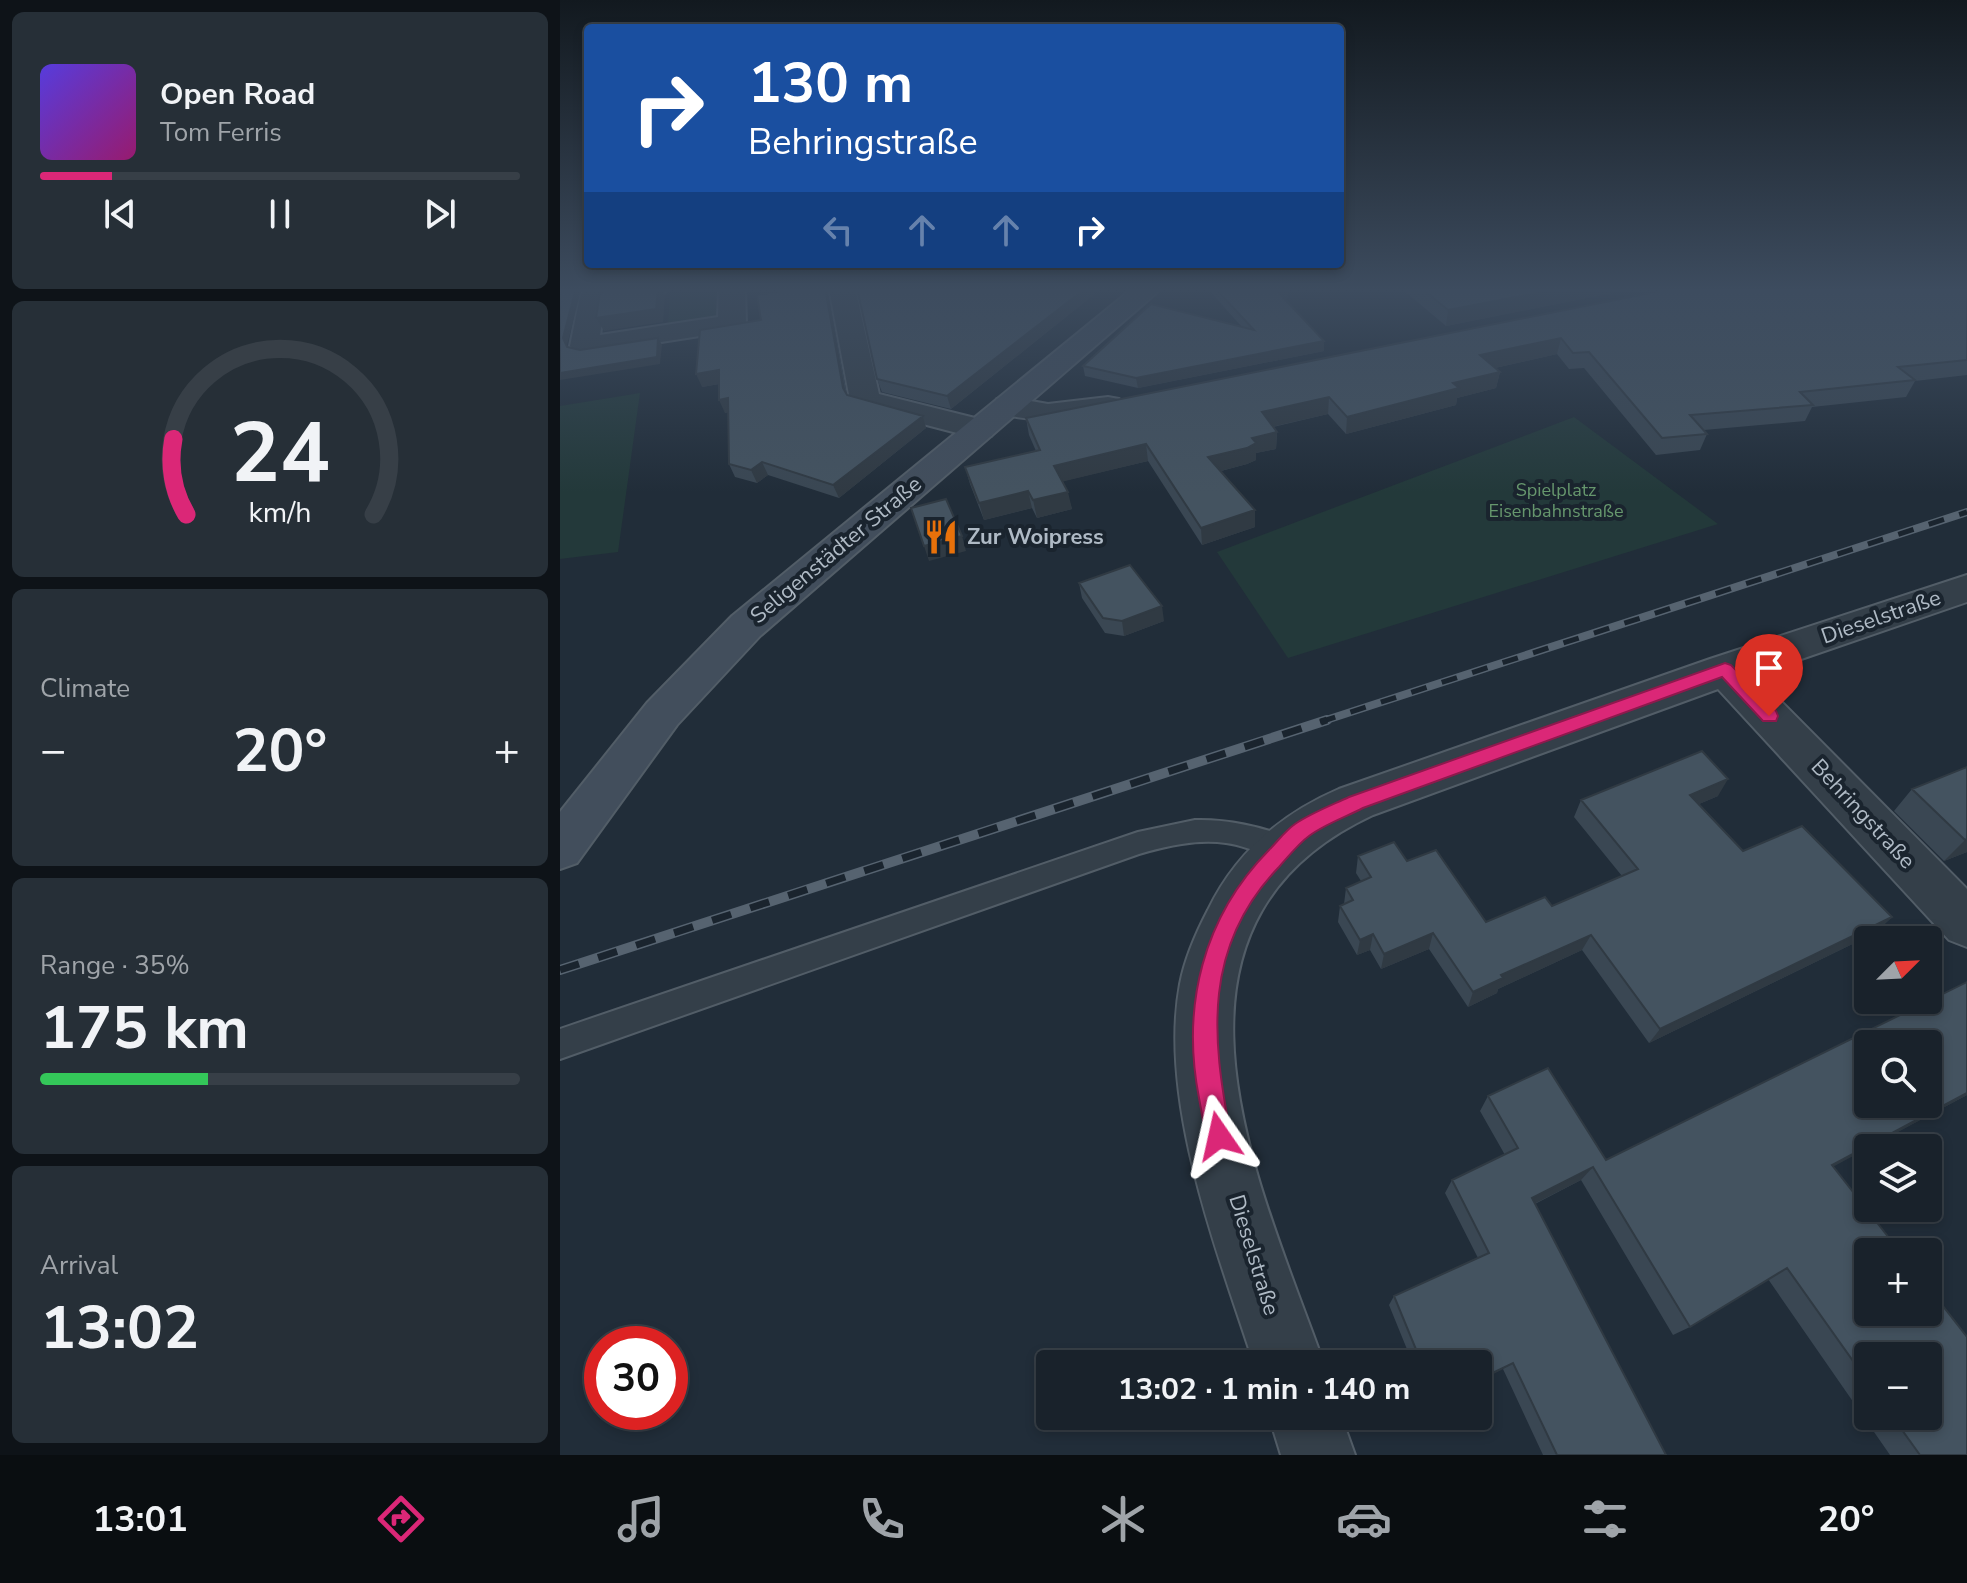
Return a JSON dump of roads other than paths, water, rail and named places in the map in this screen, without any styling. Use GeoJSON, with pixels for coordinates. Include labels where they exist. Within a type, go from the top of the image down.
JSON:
{"type":"FeatureCollection","features":[{"type":"Feature","properties":{"kind":"main road","name":"Seligenstädter Straße"},"geometry":{"type":"LineString","coordinates":[[560,848],[662,714],[716,655],[1068,356]]}},
{"type":"Feature","properties":{"kind":"street"},"geometry":{"type":"LineString","coordinates":[[856,356],[865,400],[994,418],[1031,412],[1064,413],[1127,402]]}},
{"type":"Feature","properties":{"kind":"street","name":"Dieselstraße"},"geometry":{"type":"LineString","coordinates":[[1285,1350],[1219,1136],[1207,1079],[1204,1033],[1206,989],[1217,948],[1238,902],[1283,846],[1315,821],[1356,802],[1725,670],[1967,588]]}},
{"type":"Feature","properties":{"kind":"street","name":"Behringstraße"},"geometry":{"type":"LineString","coordinates":[[1725,670],[1967,924]]}},
{"type":"Feature","properties":{"kind":"street"},"geometry":{"type":"LineString","coordinates":[[1310,1430],[1318,1455]]}},
{"type":"Feature","properties":{"kind":"lane"},"geometry":{"type":"LineString","coordinates":[[560,1044],[1138,843],[1202,829],[1240,832],[1283,846]]}},
{"type":"Feature","properties":{"kind":"railway"},"geometry":{"type":"LineString","coordinates":[[1320,722],[1967,512]]}},
{"type":"Feature","properties":{"kind":"railway"},"geometry":{"type":"LineString","coordinates":[[560,970],[1327,720]]}},
{"type":"Feature","properties":{"kind":"place","name":"Zur Woipress"},"geometry":{"type":"Point","coordinates":[941,537]}},
{"type":"Feature","properties":{"kind":"park label","name":"Spielplatz Eisenbahnstraße"},"geometry":{"type":"Point","coordinates":[1556,500]}}]}
